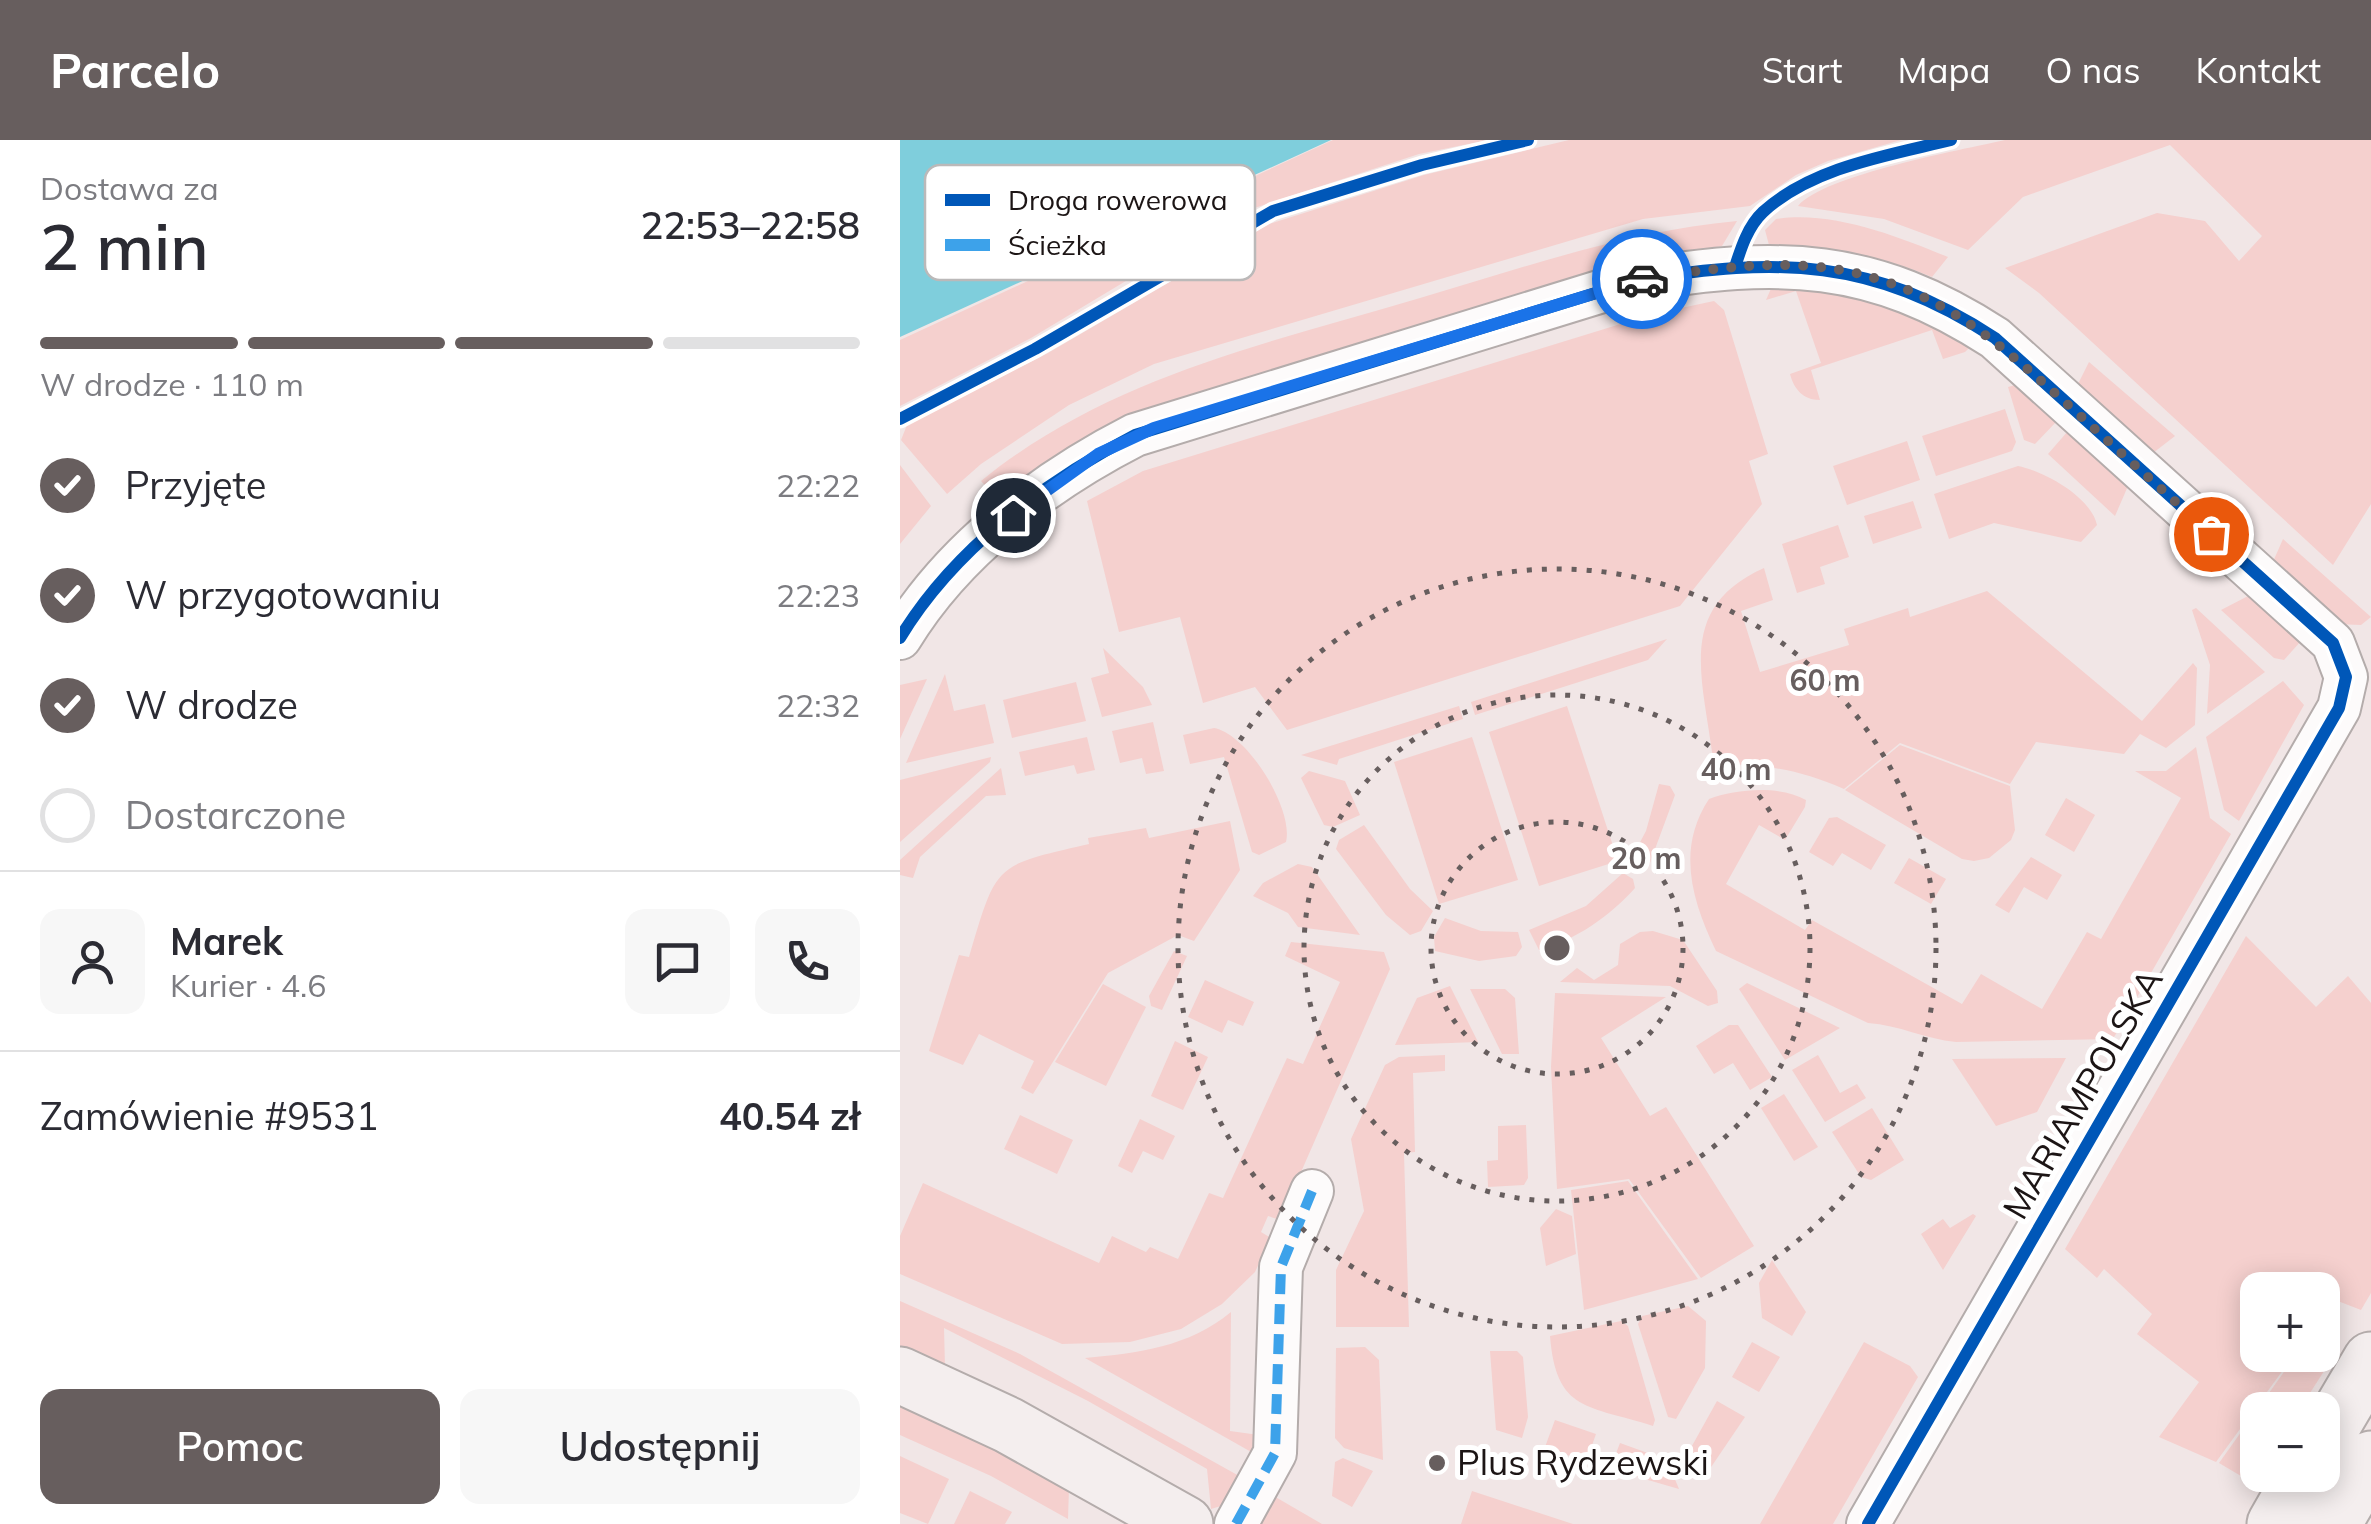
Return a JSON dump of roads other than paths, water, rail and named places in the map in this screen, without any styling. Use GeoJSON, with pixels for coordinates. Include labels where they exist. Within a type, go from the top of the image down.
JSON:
{"type":"FeatureCollection","features":[{"type":"Feature","properties":{"kind":"street","name":"MARIAMPOLSKA"},"geometry":{"type":"LineString","coordinates":[[900,638],[948,577],[988,536],[1064,477],[1135,436],[1638,280],[1714,268],[1798,267],[1845,271],[1902,288],[1955,312],[1996,338],[2333,644],[2343,662],[2346,691],[1868,1524]]}},
{"type":"Feature","properties":{"kind":"street"},"geometry":{"type":"LineString","coordinates":[[1236,1524],[1275,1452],[1280,1267],[1312,1191]]}},
{"type":"Feature","properties":{"kind":"street"},"geometry":{"type":"LineString","coordinates":[[2340,1412],[2371,1360]]}},
{"type":"Feature","properties":{"kind":"street"},"geometry":{"type":"LineString","coordinates":[[900,1375],[1008,1425],[1185,1524]]}},
{"type":"Feature","properties":{"kind":"street"},"geometry":{"type":"LineString","coordinates":[[2333,1524],[2371,1459]]}},
{"type":"Feature","properties":{"kind":"street"},"geometry":{"type":"LineString","coordinates":[[2275,1524],[2294,1492]]}},
{"type":"Feature","properties":{"kind":"water"},"geometry":{"type":"Polygon","coordinates":[[[900,140],[1331,140],[1255,175],[1255,165],[925,165],[925,280],[1025,280],[900,337],[900,140]]]}},
{"type":"Feature","properties":{"kind":"place","name":"Plus Rydzewski"},"geometry":{"type":"Point","coordinates":[1437,1463]}}]}
